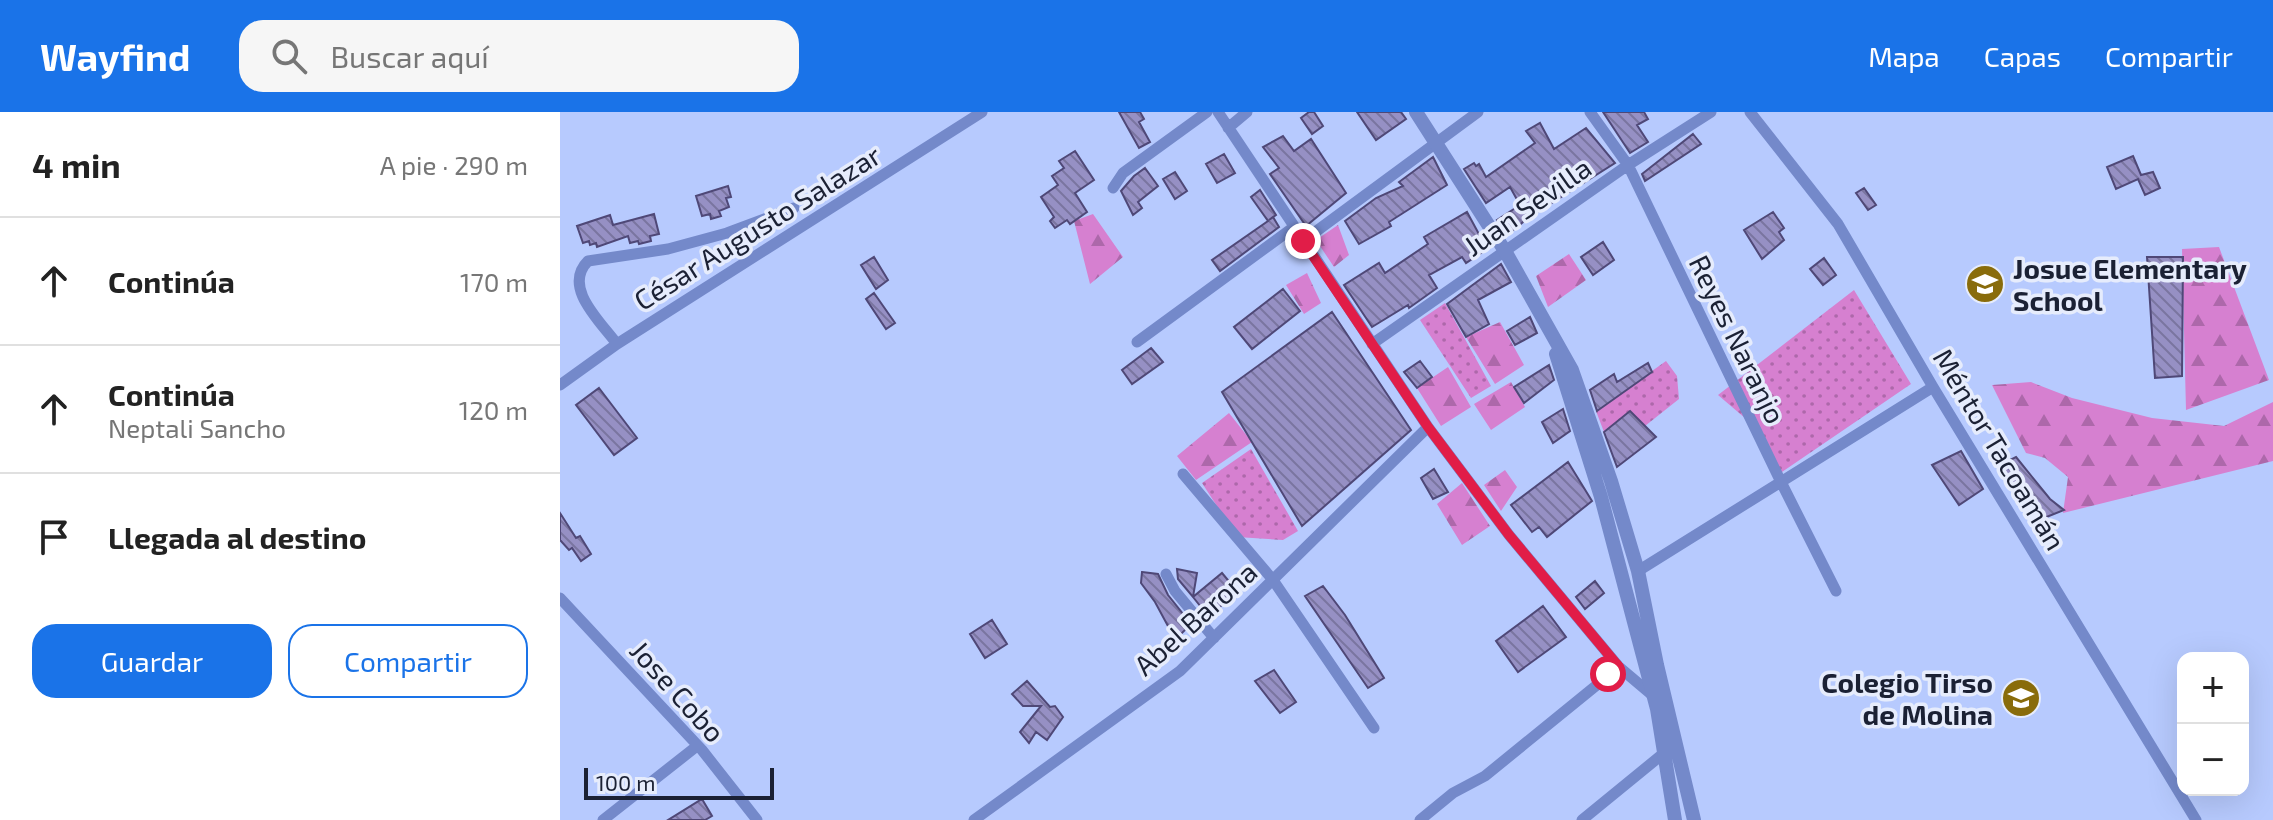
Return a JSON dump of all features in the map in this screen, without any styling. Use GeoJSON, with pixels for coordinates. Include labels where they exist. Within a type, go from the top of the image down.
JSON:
{"type":"FeatureCollection","features":[{"type":"Feature","properties":{"kind":"street","name":"César Augusto Salazar"},"geometry":{"type":"LineString","coordinates":[[560,385],[617,344],[982,112]]}},
{"type":"Feature","properties":{"kind":"street"},"geometry":{"type":"LineString","coordinates":[[1113,188],[1123,173],[1207,112]]}},
{"type":"Feature","properties":{"kind":"street"},"geometry":{"type":"LineString","coordinates":[[1218,112],[1428,427],[1509,535],[1619,667],[1651,694]]}},
{"type":"Feature","properties":{"kind":"street"},"geometry":{"type":"LineString","coordinates":[[1228,128],[1247,112]]}},
{"type":"Feature","properties":{"kind":"street"},"geometry":{"type":"LineString","coordinates":[[1416,112],[1505,251],[1572,370],[1611,481],[1638,571],[1694,820]]}},
{"type":"Feature","properties":{"kind":"street"},"geometry":{"type":"LineString","coordinates":[[1303,241],[1478,112]]}},
{"type":"Feature","properties":{"kind":"street","name":"Reyes Naranjo"},"geometry":{"type":"LineString","coordinates":[[1590,112],[1628,165],[1836,591]]}},
{"type":"Feature","properties":{"kind":"street","name":"Juan Sevilla"},"geometry":{"type":"LineString","coordinates":[[1372,344],[1628,165],[1711,112]]}},
{"type":"Feature","properties":{"kind":"street","name":"Méntor Tacoamán"},"geometry":{"type":"LineString","coordinates":[[1750,112],[1838,224],[1933,387],[2196,820]]}},
{"type":"Feature","properties":{"kind":"street"},"geometry":{"type":"LineString","coordinates":[[617,344],[581,295],[579,270],[588,261],[683,245],[727,233],[794,208]]}},
{"type":"Feature","properties":{"kind":"street"},"geometry":{"type":"LineString","coordinates":[[1137,342],[1294,227]]}},
{"type":"Feature","properties":{"kind":"street"},"geometry":{"type":"LineString","coordinates":[[1549,330],[1601,497],[1657,709],[1675,820]]}},
{"type":"Feature","properties":{"kind":"street"},"geometry":{"type":"LineString","coordinates":[[1638,571],[1933,387]]}},
{"type":"Feature","properties":{"kind":"street","name":"Abel Barona"},"geometry":{"type":"LineString","coordinates":[[974,820],[1180,671],[1428,427]]}},
{"type":"Feature","properties":{"kind":"street"},"geometry":{"type":"LineString","coordinates":[[1183,474],[1273,580],[1374,728]]}},
{"type":"Feature","properties":{"kind":"street"},"geometry":{"type":"LineString","coordinates":[[1166,574],[1175,591],[1214,638]]}},
{"type":"Feature","properties":{"kind":"street","name":"Jose Cobo"},"geometry":{"type":"LineString","coordinates":[[560,598],[697,746],[757,820]]}},
{"type":"Feature","properties":{"kind":"street"},"geometry":{"type":"LineString","coordinates":[[1420,820],[1453,793],[1485,776],[1619,667]]}},
{"type":"Feature","properties":{"kind":"street"},"geometry":{"type":"LineString","coordinates":[[603,820],[697,746]]}},
{"type":"Feature","properties":{"kind":"street"},"geometry":{"type":"LineString","coordinates":[[1582,820],[1664,753]]}},
{"type":"Feature","properties":{"kind":"green space"},"geometry":{"type":"Polygon","coordinates":[[[1093,214],[1123,257],[1090,284],[1074,221],[1093,214]]]}},
{"type":"Feature","properties":{"kind":"green space"},"geometry":{"type":"Polygon","coordinates":[[[1338,225],[1349,255],[1334,267],[1316,240],[1338,225]]]}},
{"type":"Feature","properties":{"kind":"green space"},"geometry":{"type":"Polygon","coordinates":[[[2219,247],[2269,380],[2186,410],[2182,249],[2219,247]]]}},
{"type":"Feature","properties":{"kind":"green space"},"geometry":{"type":"Polygon","coordinates":[[[1569,254],[1586,280],[1548,307],[1536,276],[1569,254]]]}},
{"type":"Feature","properties":{"kind":"green space"},"geometry":{"type":"Polygon","coordinates":[[[1307,273],[1321,303],[1304,314],[1286,285],[1307,273]]]}},
{"type":"Feature","properties":{"kind":"green space"},"geometry":{"type":"Polygon","coordinates":[[[1854,290],[1911,384],[1779,474],[1759,430],[1718,395],[1854,290]]]}},
{"type":"Feature","properties":{"kind":"green space"},"geometry":{"type":"Polygon","coordinates":[[[1445,303],[1491,386],[1471,398],[1420,320],[1445,303]]]}},
{"type":"Feature","properties":{"kind":"green space"},"geometry":{"type":"Polygon","coordinates":[[[1500,322],[1524,365],[1495,384],[1466,337],[1500,322]]]}},
{"type":"Feature","properties":{"kind":"green space"},"geometry":{"type":"Polygon","coordinates":[[[1666,361],[1677,376],[1679,399],[1645,426],[1630,412],[1604,432],[1596,411],[1666,361]]]}},
{"type":"Feature","properties":{"kind":"green space"},"geometry":{"type":"Polygon","coordinates":[[[1448,367],[1471,407],[1441,426],[1417,388],[1448,367]]]}},
{"type":"Feature","properties":{"kind":"green space"},"geometry":{"type":"Polygon","coordinates":[[[1511,382],[1525,407],[1491,430],[1474,404],[1511,382]]]}},
{"type":"Feature","properties":{"kind":"green space"},"geometry":{"type":"Polygon","coordinates":[[[2031,382],[2072,398],[2152,418],[2224,426],[2273,402],[2273,461],[2063,513],[2068,477],[2045,458],[2026,453],[1992,385],[2031,382]]]}},
{"type":"Feature","properties":{"kind":"green space"},"geometry":{"type":"Polygon","coordinates":[[[1229,413],[1252,442],[1196,480],[1177,456],[1229,413]]]}},
{"type":"Feature","properties":{"kind":"green space"},"geometry":{"type":"Polygon","coordinates":[[[1251,449],[1298,531],[1283,540],[1237,537],[1202,483],[1251,449]]]}},
{"type":"Feature","properties":{"kind":"green space"},"geometry":{"type":"Polygon","coordinates":[[[1505,470],[1517,487],[1501,511],[1484,485],[1505,470]]]}},
{"type":"Feature","properties":{"kind":"green space"},"geometry":{"type":"Polygon","coordinates":[[[1462,483],[1490,526],[1462,545],[1437,504],[1462,483]]]}},
{"type":"Feature","properties":{"kind":"building"},"geometry":{"type":"Polygon","coordinates":[[[1119,112],[1140,112],[1144,119],[1139,122],[1150,142],[1139,148],[1119,112]]]}},
{"type":"Feature","properties":{"kind":"building"},"geometry":{"type":"Polygon","coordinates":[[[1314,112],[1323,126],[1312,134],[1301,118],[1314,112]]]}},
{"type":"Feature","properties":{"kind":"building"},"geometry":{"type":"Polygon","coordinates":[[[1357,112],[1401,112],[1406,119],[1376,140],[1357,112]]]}},
{"type":"Feature","properties":{"kind":"building"},"geometry":{"type":"Polygon","coordinates":[[[1603,112],[1644,112],[1648,119],[1637,125],[1648,142],[1630,153],[1603,112]]]}},
{"type":"Feature","properties":{"kind":"building"},"geometry":{"type":"Polygon","coordinates":[[[1540,123],[1554,149],[1586,128],[1615,163],[1528,218],[1507,235],[1497,220],[1520,205],[1510,187],[1486,203],[1464,169],[1474,163],[1476,166],[1479,164],[1486,177],[1535,143],[1526,131],[1540,123]]]}},
{"type":"Feature","properties":{"kind":"building"},"geometry":{"type":"Polygon","coordinates":[[[1693,134],[1701,144],[1645,181],[1642,174],[1693,134]]]}},
{"type":"Feature","properties":{"kind":"building"},"geometry":{"type":"Polygon","coordinates":[[[1283,136],[1294,151],[1311,139],[1346,193],[1306,226],[1270,174],[1279,168],[1263,147],[1283,136]]]}},
{"type":"Feature","properties":{"kind":"building"},"geometry":{"type":"Polygon","coordinates":[[[1075,151],[1094,180],[1075,193],[1087,212],[1070,224],[1067,220],[1055,228],[1050,221],[1054,217],[1041,197],[1058,185],[1052,176],[1064,168],[1059,161],[1075,151]]]}},
{"type":"Feature","properties":{"kind":"building"},"geometry":{"type":"Polygon","coordinates":[[[1224,154],[1235,173],[1217,183],[1206,164],[1224,154]]]}},
{"type":"Feature","properties":{"kind":"building"},"geometry":{"type":"Polygon","coordinates":[[[2133,156],[2141,175],[2153,172],[2160,188],[2145,195],[2138,179],[2116,189],[2107,167],[2133,156]]]}},
{"type":"Feature","properties":{"kind":"building"},"geometry":{"type":"Polygon","coordinates":[[[1433,157],[1447,185],[1389,222],[1391,226],[1359,244],[1345,221],[1376,198],[1403,186],[1399,182],[1433,157]]]}},
{"type":"Feature","properties":{"kind":"building"},"geometry":{"type":"Polygon","coordinates":[[[1145,168],[1158,186],[1138,202],[1142,208],[1133,215],[1121,191],[1145,168]]]}},
{"type":"Feature","properties":{"kind":"building"},"geometry":{"type":"Polygon","coordinates":[[[1175,172],[1187,191],[1175,199],[1163,179],[1175,172]]]}},
{"type":"Feature","properties":{"kind":"building"},"geometry":{"type":"Polygon","coordinates":[[[728,186],[731,197],[726,198],[729,207],[719,211],[721,216],[711,219],[710,214],[702,216],[696,196],[728,186]]]}},
{"type":"Feature","properties":{"kind":"building"},"geometry":{"type":"Polygon","coordinates":[[[1864,188],[1876,205],[1868,210],[1856,193],[1864,188]]]}},
{"type":"Feature","properties":{"kind":"building"},"geometry":{"type":"Polygon","coordinates":[[[1260,190],[1276,215],[1273,217],[1279,227],[1220,271],[1212,260],[1268,221],[1251,197],[1260,190]]]}},
{"type":"Feature","properties":{"kind":"building"},"geometry":{"type":"Polygon","coordinates":[[[1467,212],[1487,249],[1466,263],[1462,257],[1429,275],[1437,288],[1409,308],[1408,305],[1372,327],[1344,285],[1379,263],[1385,273],[1428,244],[1424,237],[1467,212]]]}},
{"type":"Feature","properties":{"kind":"building"},"geometry":{"type":"Polygon","coordinates":[[[1773,212],[1784,228],[1779,232],[1784,240],[1762,259],[1744,230],[1773,212]]]}},
{"type":"Feature","properties":{"kind":"building"},"geometry":{"type":"Polygon","coordinates":[[[654,214],[659,234],[650,236],[651,241],[639,244],[638,241],[630,243],[628,236],[597,247],[596,243],[590,245],[589,241],[583,243],[577,226],[610,215],[613,225],[654,214]]]}},
{"type":"Feature","properties":{"kind":"building"},"geometry":{"type":"Polygon","coordinates":[[[1603,242],[1614,260],[1593,275],[1581,257],[1603,242]]]}},
{"type":"Feature","properties":{"kind":"building"},"geometry":{"type":"Polygon","coordinates":[[[874,257],[888,280],[876,289],[861,265],[874,257]]]}},
{"type":"Feature","properties":{"kind":"building"},"geometry":{"type":"Polygon","coordinates":[[[2147,257],[2183,257],[2182,376],[2155,378],[2147,257]]]}},
{"type":"Feature","properties":{"kind":"building"},"geometry":{"type":"Polygon","coordinates":[[[1824,258],[1836,275],[1823,285],[1810,269],[1824,258]]]}},
{"type":"Feature","properties":{"kind":"building"},"geometry":{"type":"Polygon","coordinates":[[[1501,264],[1511,282],[1478,300],[1489,324],[1466,337],[1447,304],[1501,264]]]}},
{"type":"Feature","properties":{"kind":"building"},"geometry":{"type":"Polygon","coordinates":[[[1283,289],[1300,311],[1252,349],[1234,327],[1283,289]]]}},
{"type":"Feature","properties":{"kind":"building"},"geometry":{"type":"Polygon","coordinates":[[[874,293],[895,323],[886,329],[866,299],[874,293]]]}},
{"type":"Feature","properties":{"kind":"building"},"geometry":{"type":"Polygon","coordinates":[[[1332,312],[1411,430],[1302,526],[1222,392],[1332,312]]]}},
{"type":"Feature","properties":{"kind":"building"},"geometry":{"type":"Polygon","coordinates":[[[1530,317],[1537,333],[1515,345],[1507,331],[1530,317]]]}},
{"type":"Feature","properties":{"kind":"building"},"geometry":{"type":"Polygon","coordinates":[[[1151,348],[1163,362],[1132,384],[1122,370],[1151,348]]]}},
{"type":"Feature","properties":{"kind":"building"},"geometry":{"type":"Polygon","coordinates":[[[1420,361],[1432,377],[1417,388],[1404,372],[1420,361]]]}},
{"type":"Feature","properties":{"kind":"building"},"geometry":{"type":"Polygon","coordinates":[[[1648,363],[1652,372],[1597,411],[1590,390],[1614,374],[1617,382],[1648,363]]]}},
{"type":"Feature","properties":{"kind":"building"},"geometry":{"type":"Polygon","coordinates":[[[1549,365],[1554,380],[1524,403],[1514,387],[1549,365]]]}},
{"type":"Feature","properties":{"kind":"building"},"geometry":{"type":"Polygon","coordinates":[[[599,388],[637,438],[614,455],[576,405],[599,388]]]}},
{"type":"Feature","properties":{"kind":"building"},"geometry":{"type":"Polygon","coordinates":[[[1563,409],[1570,431],[1553,443],[1542,422],[1563,409]]]}},
{"type":"Feature","properties":{"kind":"building"},"geometry":{"type":"Polygon","coordinates":[[[1630,411],[1656,437],[1617,467],[1604,432],[1630,411]]]}},
{"type":"Feature","properties":{"kind":"building"},"geometry":{"type":"Polygon","coordinates":[[[1961,451],[1983,489],[1959,505],[1932,465],[1961,451]]]}},
{"type":"Feature","properties":{"kind":"building"},"geometry":{"type":"Polygon","coordinates":[[[2016,457],[2050,499],[2064,510],[2034,522],[2033,512],[1998,466],[2016,457]]]}},
{"type":"Feature","properties":{"kind":"building"},"geometry":{"type":"Polygon","coordinates":[[[1568,462],[1592,501],[1547,537],[1539,527],[1532,532],[1511,505],[1568,462]]]}},
{"type":"Feature","properties":{"kind":"building"},"geometry":{"type":"Polygon","coordinates":[[[1434,469],[1448,492],[1433,499],[1421,478],[1434,469]]]}},
{"type":"Feature","properties":{"kind":"building"},"geometry":{"type":"Polygon","coordinates":[[[560,513],[591,554],[581,561],[572,548],[569,550],[560,540],[560,513]]]}},
{"type":"Feature","properties":{"kind":"building"},"geometry":{"type":"Polygon","coordinates":[[[1177,569],[1197,573],[1193,597],[1178,579],[1177,569]]]}},
{"type":"Feature","properties":{"kind":"building"},"geometry":{"type":"Polygon","coordinates":[[[1142,572],[1158,574],[1168,595],[1191,624],[1179,636],[1173,626],[1169,628],[1141,583],[1142,572]]]}},
{"type":"Feature","properties":{"kind":"building"},"geometry":{"type":"Polygon","coordinates":[[[1222,573],[1237,591],[1209,617],[1193,597],[1222,573]]]}},
{"type":"Feature","properties":{"kind":"building"},"geometry":{"type":"Polygon","coordinates":[[[1595,581],[1604,593],[1585,609],[1576,597],[1595,581]]]}},
{"type":"Feature","properties":{"kind":"building"},"geometry":{"type":"Polygon","coordinates":[[[1323,586],[1384,678],[1368,688],[1305,596],[1323,586]]]}},
{"type":"Feature","properties":{"kind":"building"},"geometry":{"type":"Polygon","coordinates":[[[1543,606],[1566,637],[1518,672],[1496,641],[1543,606]]]}},
{"type":"Feature","properties":{"kind":"building"},"geometry":{"type":"Polygon","coordinates":[[[992,620],[1007,644],[985,658],[970,634],[992,620]]]}},
{"type":"Feature","properties":{"kind":"building"},"geometry":{"type":"Polygon","coordinates":[[[1274,670],[1296,702],[1280,713],[1255,681],[1274,670]]]}},
{"type":"Feature","properties":{"kind":"building"},"geometry":{"type":"Polygon","coordinates":[[[1027,681],[1063,717],[1047,740],[1036,732],[1029,743],[1020,732],[1041,706],[1023,706],[1012,694],[1027,681]]]}},
{"type":"Feature","properties":{"kind":"building"},"geometry":{"type":"Polygon","coordinates":[[[702,799],[712,816],[705,820],[668,820],[702,799]]]}},
{"type":"Feature","properties":{"kind":"place","name":"Josue Elementary School"},"geometry":{"type":"Point","coordinates":[1985,284]}},
{"type":"Feature","properties":{"kind":"place","name":"Colegio Tirso de Molina"},"geometry":{"type":"Point","coordinates":[2021,698]}},
{"type":"Feature","properties":{"kind":"route"},"geometry":{"type":"LineString","coordinates":[[1303,241],[1428,427],[1480,498],[1619,667],[1608,674]]}}]}
